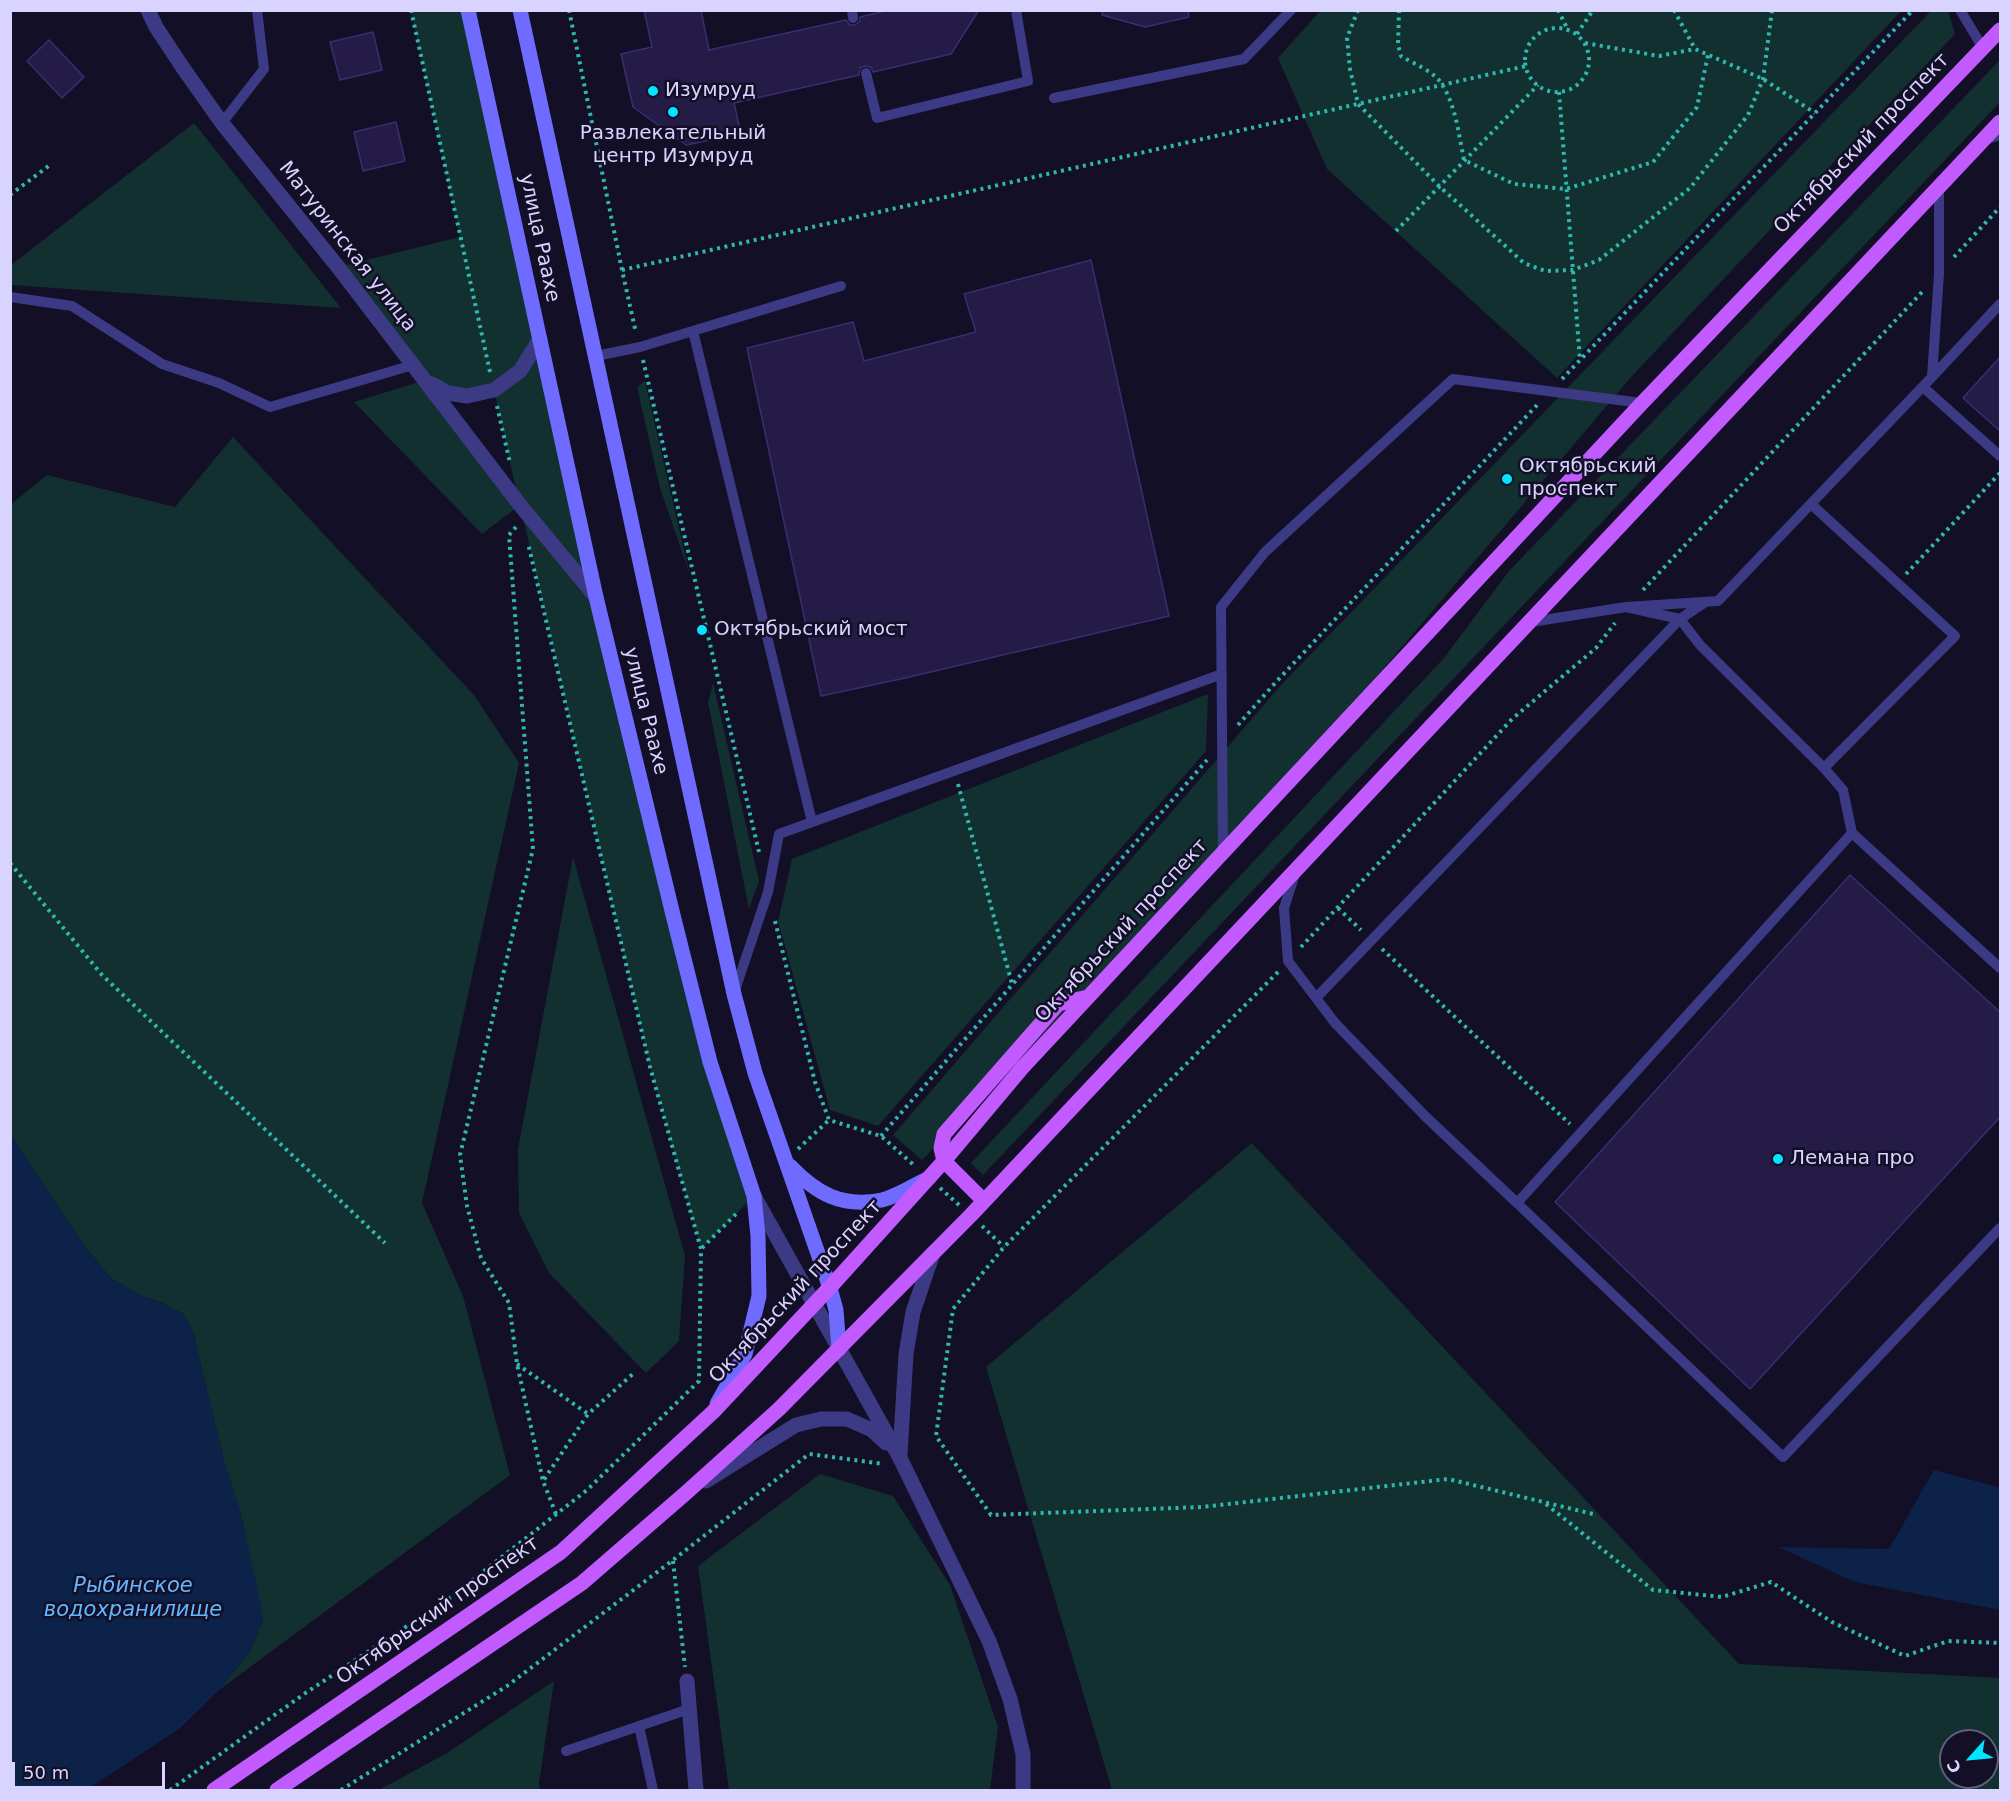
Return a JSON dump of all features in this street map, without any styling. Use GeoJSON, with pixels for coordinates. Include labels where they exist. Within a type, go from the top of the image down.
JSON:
{"type":"FeatureCollection","features":[{"type":"Feature","properties":{"kind":"main road","name":"улица Раахе"},"geometry":{"type":"LineString","coordinates":[[468,10],[596,597],[670,904],[710,1062],[754,1196],[758,1236],[759,1296],[745,1354],[713,1412]]}},
{"type":"Feature","properties":{"kind":"main road","name":"улица Раахе"},"geometry":{"type":"LineString","coordinates":[[520,10],[734,994],[755,1073],[830,1288],[836,1310],[839,1350]]}},
{"type":"Feature","properties":{"kind":"main road","name":"Октябрьский проспект"},"geometry":{"type":"LineString","coordinates":[[214,1791],[561,1552],[713,1412],[830,1288],[944,1161],[942,1148],[944,1134],[1058,1004],[1089,997],[1642,403],[2001,30]]}},
{"type":"Feature","properties":{"kind":"main road"},"geometry":{"type":"LineString","coordinates":[[277,1791],[582,1583],[779,1409],[984,1201],[2001,122]]}},
{"type":"Feature","properties":{"kind":"main road"},"geometry":{"type":"LineString","coordinates":[[944,1161],[984,1201]]}},
{"type":"Feature","properties":{"kind":"main road"},"geometry":{"type":"LineString","coordinates":[[785,1162],[805,1182],[829,1197],[854,1203],[884,1200],[929,1178]]}},
{"type":"Feature","properties":{"kind":"street","name":"Матуринская улица"},"geometry":{"type":"LineString","coordinates":[[148,10],[156,27],[222,123],[338,267],[520,505],[596,597]]}},
{"type":"Feature","properties":{"kind":"street"},"geometry":{"type":"LineString","coordinates":[[426,380],[448,393],[467,396],[494,390],[520,371],[540,339]]}},
{"type":"Feature","properties":{"kind":"street"},"geometry":{"type":"LineString","coordinates":[[754,1196],[839,1350],[894,1461],[989,1641],[1010,1699],[1023,1754],[1023,1791]]}},
{"type":"Feature","properties":{"kind":"street"},"geometry":{"type":"LineString","coordinates":[[894,1461],[913,1312],[933,1253]]}},
{"type":"Feature","properties":{"kind":"street"},"geometry":{"type":"LineString","coordinates":[[687,1492],[796,1425],[821,1419],[847,1419],[872,1430],[894,1461]]}},
{"type":"Feature","properties":{"kind":"street"},"geometry":{"type":"LineString","coordinates":[[687,1681],[696,1791]]}},
{"type":"Feature","properties":{"kind":"lane"},"geometry":{"type":"LineString","coordinates":[[222,123],[264,69],[257,10]]}},
{"type":"Feature","properties":{"kind":"lane"},"geometry":{"type":"LineString","coordinates":[[866,73],[877,118],[1028,81],[1016,10]]}},
{"type":"Feature","properties":{"kind":"lane"},"geometry":{"type":"LineString","coordinates":[[1054,98],[1244,59],[1291,10]]}},
{"type":"Feature","properties":{"kind":"lane"},"geometry":{"type":"LineString","coordinates":[[1960,10],[1983,48]]}},
{"type":"Feature","properties":{"kind":"lane"},"geometry":{"type":"LineString","coordinates":[[1983,141],[2001,135]]}},
{"type":"Feature","properties":{"kind":"lane"},"geometry":{"type":"LineString","coordinates":[[1932,377],[1939,274],[1939,188]]}},
{"type":"Feature","properties":{"kind":"lane"},"geometry":{"type":"LineString","coordinates":[[596,356],[640,347],[842,286]]}},
{"type":"Feature","properties":{"kind":"lane"},"geometry":{"type":"LineString","coordinates":[[10,297],[72,306],[162,364],[219,383],[270,407],[413,365]]}},
{"type":"Feature","properties":{"kind":"lane"},"geometry":{"type":"LineString","coordinates":[[1532,622],[1626,607],[1718,601],[2001,304]]}},
{"type":"Feature","properties":{"kind":"lane"},"geometry":{"type":"LineString","coordinates":[[693,331],[812,822]]}},
{"type":"Feature","properties":{"kind":"lane"},"geometry":{"type":"LineString","coordinates":[[1223,854],[1221,607],[1265,552],[1453,379],[1642,403]]}},
{"type":"Feature","properties":{"kind":"lane"},"geometry":{"type":"LineString","coordinates":[[1923,387],[2001,456]]}},
{"type":"Feature","properties":{"kind":"lane"},"geometry":{"type":"LineString","coordinates":[[1811,504],[1955,636],[1824,768]]}},
{"type":"Feature","properties":{"kind":"lane"},"geometry":{"type":"LineString","coordinates":[[1316,998],[1680,619],[1706,602]]}},
{"type":"Feature","properties":{"kind":"lane"},"geometry":{"type":"LineString","coordinates":[[1626,607],[1680,619],[1700,645],[1824,768],[1843,790],[1851,833],[2001,968]]}},
{"type":"Feature","properties":{"kind":"lane"},"geometry":{"type":"LineString","coordinates":[[734,994],[768,892],[779,834],[1222,674]]}},
{"type":"Feature","properties":{"kind":"lane"},"geometry":{"type":"LineString","coordinates":[[1516,1203],[1851,833]]}},
{"type":"Feature","properties":{"kind":"lane"},"geometry":{"type":"LineString","coordinates":[[1296,871],[1284,908],[1288,961],[1335,1023],[1425,1116],[1783,1456],[2001,1228]]}},
{"type":"Feature","properties":{"kind":"lane"},"geometry":{"type":"LineString","coordinates":[[566,1751],[689,1709]]}},
{"type":"Feature","properties":{"kind":"lane"},"geometry":{"type":"LineString","coordinates":[[639,1726],[654,1791]]}},
{"type":"Feature","properties":{"kind":"path"},"geometry":{"type":"LineString","coordinates":[[411,10],[512,470]]}},
{"type":"Feature","properties":{"kind":"path"},"geometry":{"type":"LineString","coordinates":[[569,10],[622,270],[760,858]]}},
{"type":"Feature","properties":{"kind":"path"},"geometry":{"type":"LineString","coordinates":[[1358,10],[1347,39],[1350,69],[1358,104],[1438,185],[1524,263],[1545,271],[1573,270],[1599,260],[1690,188],[1748,116],[1763,79],[1772,10]]}},
{"type":"Feature","properties":{"kind":"path"},"geometry":{"type":"LineString","coordinates":[[1399,10],[1398,45],[1401,56],[1432,75],[1443,85],[1454,114],[1464,160]]}},
{"type":"Feature","properties":{"kind":"path"},"geometry":{"type":"LineString","coordinates":[[1558,10],[1567,29]]}},
{"type":"Feature","properties":{"kind":"path"},"geometry":{"type":"LineString","coordinates":[[1577,34],[1593,10]]}},
{"type":"Feature","properties":{"kind":"path"},"geometry":{"type":"LineString","coordinates":[[1674,10],[1695,49]]}},
{"type":"Feature","properties":{"kind":"path"},"geometry":{"type":"LineString","coordinates":[[768,892],[815,1082],[829,1120],[881,1136],[1276,682],[1913,10]]}},
{"type":"Feature","properties":{"kind":"path"},"geometry":{"type":"LineString","coordinates":[[1556,27],[1567,29],[1577,34],[1585,43],[1589,53],[1586,75],[1579,84],[1570,89],[1559,92],[1548,90],[1538,85],[1530,77],[1525,55],[1536,35],[1556,27]]}},
{"type":"Feature","properties":{"kind":"path"},"geometry":{"type":"LineString","coordinates":[[1585,43],[1659,56],[1695,49],[1763,79],[1815,113]]}},
{"type":"Feature","properties":{"kind":"path"},"geometry":{"type":"LineString","coordinates":[[1464,160],[1514,184],[1566,189],[1653,162],[1697,106],[1708,55]]}},
{"type":"Feature","properties":{"kind":"path"},"geometry":{"type":"LineString","coordinates":[[622,270],[1526,66]]}},
{"type":"Feature","properties":{"kind":"path"},"geometry":{"type":"LineString","coordinates":[[1395,231],[1538,85]]}},
{"type":"Feature","properties":{"kind":"path"},"geometry":{"type":"LineString","coordinates":[[1559,92],[1580,360]]}},
{"type":"Feature","properties":{"kind":"path"},"geometry":{"type":"LineString","coordinates":[[10,195],[50,165]]}},
{"type":"Feature","properties":{"kind":"path"},"geometry":{"type":"LineString","coordinates":[[1593,1515],[1448,1479],[1202,1507],[991,1515],[936,1436],[953,1309],[1004,1247],[1288,961],[1512,719],[1596,648],[1626,607],[2001,207]]}},
{"type":"Feature","properties":{"kind":"path"},"geometry":{"type":"LineString","coordinates":[[1897,583],[2001,473]]}},
{"type":"Feature","properties":{"kind":"path"},"geometry":{"type":"LineString","coordinates":[[520,505],[523,519],[509,535],[533,849],[460,1155],[467,1206],[481,1258],[509,1303],[517,1364],[543,1481],[556,1514]]}},
{"type":"Feature","properties":{"kind":"path"},"geometry":{"type":"LineString","coordinates":[[170,1791],[304,1694],[451,1597],[587,1490],[699,1381],[701,1249],[650,1067],[528,543]]}},
{"type":"Feature","properties":{"kind":"path"},"geometry":{"type":"LineString","coordinates":[[954,772],[1012,984]]}},
{"type":"Feature","properties":{"kind":"path"},"geometry":{"type":"LineString","coordinates":[[10,863],[102,975],[385,1243]]}},
{"type":"Feature","properties":{"kind":"path"},"geometry":{"type":"LineString","coordinates":[[1338,908],[1580,1133]]}},
{"type":"Feature","properties":{"kind":"path"},"geometry":{"type":"LineString","coordinates":[[701,1249],[754,1196]]}},
{"type":"Feature","properties":{"kind":"path"},"geometry":{"type":"LineString","coordinates":[[517,1364],[588,1414]]}},
{"type":"Feature","properties":{"kind":"path"},"geometry":{"type":"LineString","coordinates":[[543,1481],[588,1414],[635,1372]]}},
{"type":"Feature","properties":{"kind":"path"},"geometry":{"type":"LineString","coordinates":[[341,1791],[507,1686],[809,1454],[894,1461]]}},
{"type":"Feature","properties":{"kind":"path"},"geometry":{"type":"LineString","coordinates":[[1544,1502],[1653,1590],[1722,1597],[1771,1582],[1832,1622],[1905,1656],[1948,1641],[2001,1643]]}},
{"type":"Feature","properties":{"kind":"path"},"geometry":{"type":"LineString","coordinates":[[673,1560],[687,1681]]}},
{"type":"Feature","properties":{"kind":"green space"},"geometry":{"type":"Polygon","coordinates":[[[1321,10],[1901,11],[1557,378],[1327,169],[1278,58],[1321,10]]]}},
{"type":"Feature","properties":{"kind":"green space"},"geometry":{"type":"Polygon","coordinates":[[[411,11],[468,11],[673,915],[754,1196],[701,1249],[650,1067],[520,505],[482,534],[354,402],[425,380],[338,267],[460,237],[411,11]],[[428,381],[519,503],[494,390],[482,394],[428,381]]]}},
{"type":"Feature","properties":{"kind":"green space"},"geometry":{"type":"Polygon","coordinates":[[[1931,11],[1948,11],[1955,34],[1632,376],[1367,688],[1017,1062],[922,1160],[893,1135],[1281,685],[1931,11]]]}},
{"type":"Feature","properties":{"kind":"green space"},"geometry":{"type":"Polygon","coordinates":[[[2000,60],[2000,102],[983,1175],[971,1163],[1444,658],[1509,571],[2000,60]]]}},
{"type":"Feature","properties":{"kind":"green space"},"geometry":{"type":"Polygon","coordinates":[[[194,123],[341,308],[11,285],[11,265],[194,123]]]}},
{"type":"Feature","properties":{"kind":"green space"},"geometry":{"type":"Polygon","coordinates":[[[645,381],[689,572],[660,488],[637,387],[645,381]]]}},
{"type":"Feature","properties":{"kind":"green space"},"geometry":{"type":"Polygon","coordinates":[[[233,437],[474,695],[519,763],[422,1203],[463,1296],[510,1475],[219,1690],[251,1650],[263,1620],[241,1515],[225,1465],[193,1332],[183,1314],[163,1303],[141,1296],[111,1278],[85,1247],[11,1135],[11,504],[47,475],[175,507],[233,437]]]}},
{"type":"Feature","properties":{"kind":"green space"},"geometry":{"type":"Polygon","coordinates":[[[713,683],[759,881],[749,909],[708,702],[713,683]]]}},
{"type":"Feature","properties":{"kind":"green space"},"geometry":{"type":"Polygon","coordinates":[[[1208,694],[1206,751],[878,1126],[830,1110],[778,921],[792,859],[1208,694]]]}},
{"type":"Feature","properties":{"kind":"green space"},"geometry":{"type":"Polygon","coordinates":[[[573,857],[685,1256],[679,1341],[646,1373],[549,1273],[519,1213],[518,1149],[573,857]]]}},
{"type":"Feature","properties":{"kind":"green space"},"geometry":{"type":"Polygon","coordinates":[[[1252,1143],[1739,1664],[2000,1678],[2000,1790],[1112,1790],[986,1367],[1252,1143]]]}},
{"type":"Feature","properties":{"kind":"green space"},"geometry":{"type":"Polygon","coordinates":[[[820,1474],[893,1496],[950,1585],[998,1727],[990,1790],[729,1790],[698,1566],[820,1474]]]}},
{"type":"Feature","properties":{"kind":"green space"},"geometry":{"type":"Polygon","coordinates":[[[554,1681],[539,1783],[540,1790],[379,1790],[447,1753],[554,1681]]]}},
{"type":"Feature","properties":{"kind":"water","name":"Рыбинское водохранилище"},"geometry":{"type":"Polygon","coordinates":[[[11,1135],[85,1247],[111,1278],[141,1296],[163,1303],[183,1314],[193,1332],[225,1465],[241,1515],[263,1620],[251,1650],[219,1690],[179,1729],[86,1790],[11,1790],[11,1135]]]}},
{"type":"Feature","properties":{"kind":"water"},"geometry":{"type":"Polygon","coordinates":[[[1934,1470],[1998,1487],[2000,1485],[2000,1610],[1855,1582],[1778,1547],[1889,1549],[1934,1470]]]}},
{"type":"Feature","properties":{"kind":"building"},"geometry":{"type":"Polygon","coordinates":[[[644,10],[701,10],[709,50],[846,20],[850,25],[855,25],[860,21],[860,17],[889,10],[979,10],[951,54],[873,72],[871,67],[865,66],[860,68],[859,75],[734,103],[741,134],[686,145],[633,107],[621,54],[652,47],[644,10]]]}},
{"type":"Feature","properties":{"kind":"building"},"geometry":{"type":"Polygon","coordinates":[[[1103,10],[1188,10],[1189,17],[1145,27],[1102,15],[1103,10]]]}},
{"type":"Feature","properties":{"kind":"building"},"geometry":{"type":"Polygon","coordinates":[[[373,32],[382,70],[340,80],[330,42],[373,32]]]}},
{"type":"Feature","properties":{"kind":"building"},"geometry":{"type":"Polygon","coordinates":[[[49,40],[84,77],[62,98],[27,61],[49,40]]]}},
{"type":"Feature","properties":{"kind":"building"},"geometry":{"type":"Polygon","coordinates":[[[396,122],[405,161],[363,171],[354,132],[396,122]]]}},
{"type":"Feature","properties":{"kind":"building"},"geometry":{"type":"Polygon","coordinates":[[[1091,260],[1169,616],[821,696],[747,348],[853,322],[864,361],[976,332],[964,294],[1091,260]]]}},
{"type":"Feature","properties":{"kind":"building"},"geometry":{"type":"Polygon","coordinates":[[[2001,356],[2001,432],[1963,398],[2001,356]]]}},
{"type":"Feature","properties":{"kind":"building","name":"Лемана про"},"geometry":{"type":"Polygon","coordinates":[[[1850,875],[2001,1013],[2001,1116],[1750,1389],[1555,1202],[1850,875]]]}},
{"type":"Feature","properties":{"kind":"place","name":"Изумруд"},"geometry":{"type":"Point","coordinates":[653,91]}},
{"type":"Feature","properties":{"kind":"place","name":"Развлекательный центр Изумруд"},"geometry":{"type":"Point","coordinates":[673,112]}},
{"type":"Feature","properties":{"kind":"place","name":"Октябрьский проспект"},"geometry":{"type":"Point","coordinates":[1507,479]}},
{"type":"Feature","properties":{"kind":"place","name":"Октябрьский мост"},"geometry":{"type":"Point","coordinates":[702,630]}},
{"type":"Feature","properties":{"kind":"place","name":"Лемана про"},"geometry":{"type":"Point","coordinates":[1778,1159]}}]}
